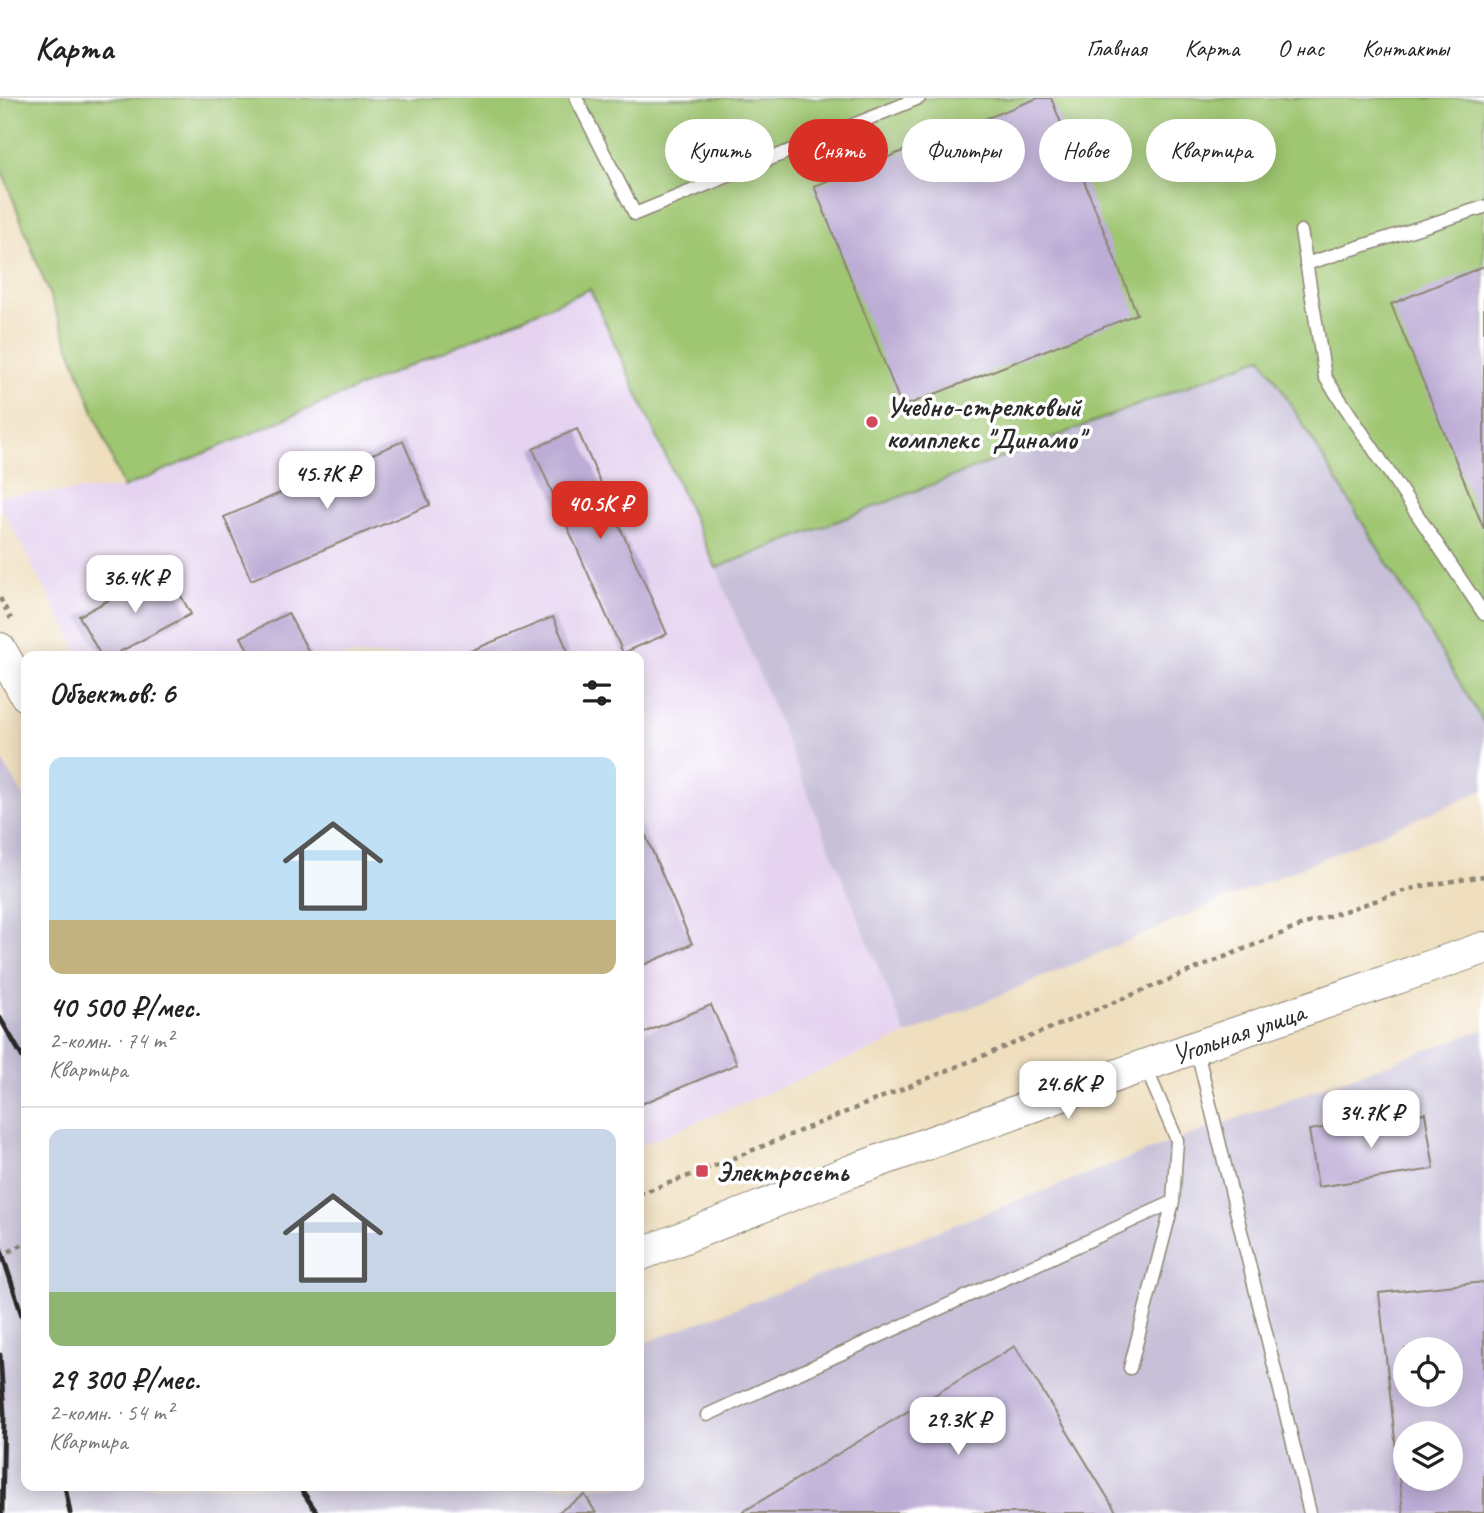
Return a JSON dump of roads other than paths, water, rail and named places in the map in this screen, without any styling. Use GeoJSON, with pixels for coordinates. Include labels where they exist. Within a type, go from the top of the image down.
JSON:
{"type":"FeatureCollection","features":[{"type":"Feature","properties":{"kind":"street"},"geometry":{"type":"LineString","coordinates":[[0,649],[21,686]]}},
{"type":"Feature","properties":{"kind":"street","name":"Угольная улица"},"geometry":{"type":"LineString","coordinates":[[644,1253],[854,1170],[1196,1047],[1484,948]]}},
{"type":"Feature","properties":{"kind":"lane"},"geometry":{"type":"LineString","coordinates":[[576,98],[635,214],[919,98]]}},
{"type":"Feature","properties":{"kind":"lane"},"geometry":{"type":"LineString","coordinates":[[1307,264],[1484,206]]}},
{"type":"Feature","properties":{"kind":"lane"},"geometry":{"type":"LineString","coordinates":[[1301,231],[1325,377],[1484,614]]}},
{"type":"Feature","properties":{"kind":"lane"},"geometry":{"type":"LineString","coordinates":[[1196,1047],[1310,1513]]}},
{"type":"Feature","properties":{"kind":"lane"},"geometry":{"type":"LineString","coordinates":[[1130,1368],[1173,1202],[1177,1140],[1144,1066]]}},
{"type":"Feature","properties":{"kind":"lane"},"geometry":{"type":"LineString","coordinates":[[707,1415],[1173,1202]]}},
{"type":"Feature","properties":{"kind":"railway"},"geometry":{"type":"LineString","coordinates":[[0,1018],[21,1054]]}},
{"type":"Feature","properties":{"kind":"railway"},"geometry":{"type":"LineString","coordinates":[[0,1247],[21,1312]]}},
{"type":"Feature","properties":{"kind":"railway"},"geometry":{"type":"LineString","coordinates":[[0,1355],[4,1414],[2,1513]]}},
{"type":"Feature","properties":{"kind":"railway"},"geometry":{"type":"LineString","coordinates":[[66,1491],[70,1513]]}},
{"type":"Feature","properties":{"kind":"railway"},"geometry":{"type":"LineString","coordinates":[[302,1491],[317,1513]]}},
{"type":"Feature","properties":{"kind":"place","name":"Учебно-стрелковый комплекс \"Динамо\""},"geometry":{"type":"Point","coordinates":[872,422]}},
{"type":"Feature","properties":{"kind":"place","name":"Электросеть"},"geometry":{"type":"Point","coordinates":[702,1171]}}]}
